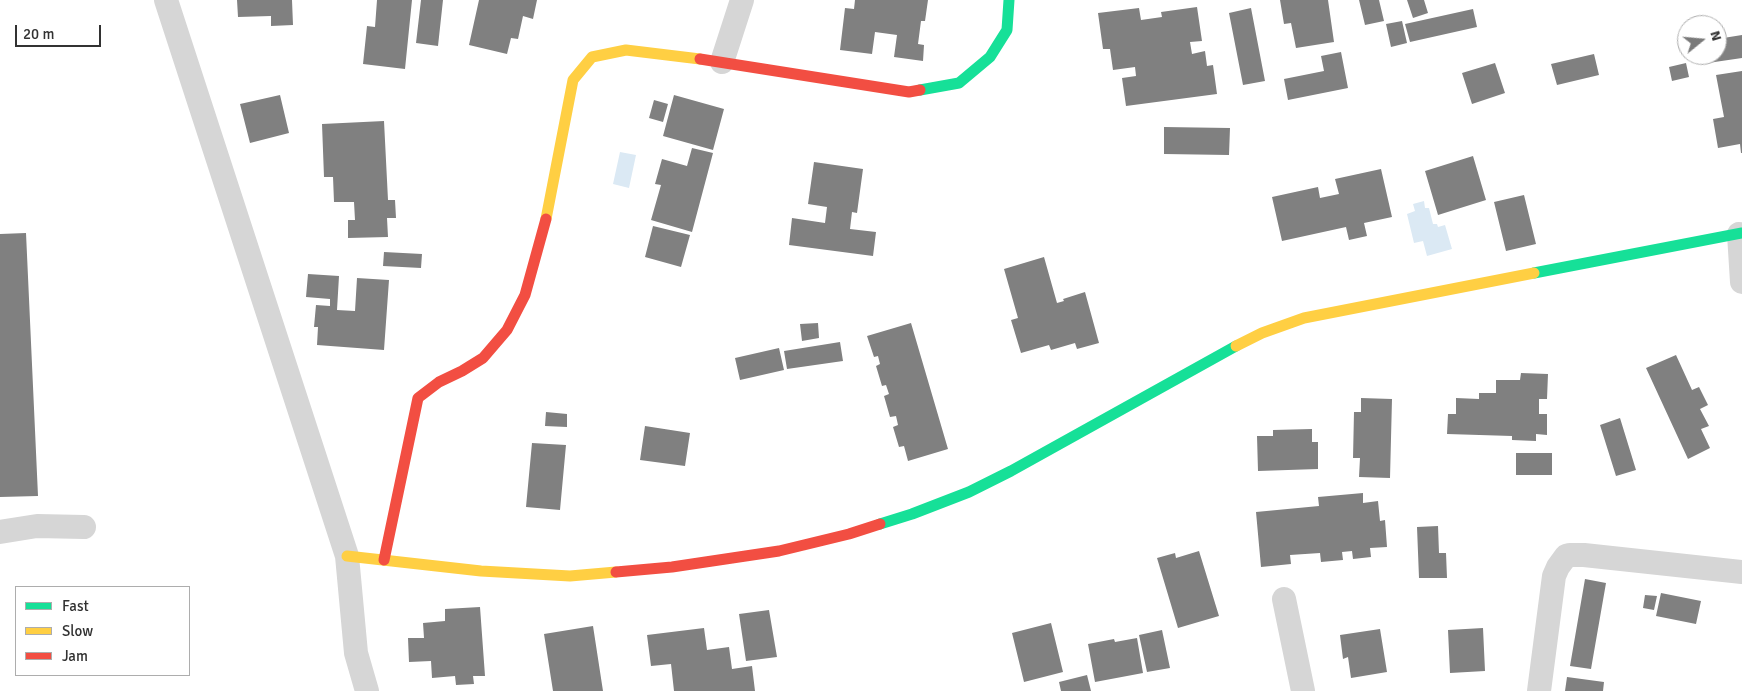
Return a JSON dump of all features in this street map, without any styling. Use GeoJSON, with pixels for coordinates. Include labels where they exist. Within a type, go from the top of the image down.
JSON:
{"type":"FeatureCollection","features":[{"type":"Feature","properties":{"kind":"street"},"geometry":{"type":"LineString","coordinates":[[166,0],[347,556],[356,653],[367,691]]}},
{"type":"Feature","properties":{"kind":"street"},"geometry":{"type":"LineString","coordinates":[[722,62],[742,0]]}},
{"type":"Feature","properties":{"kind":"street"},"geometry":{"type":"LineString","coordinates":[[384,560],[414,407],[418,398],[439,382],[462,371],[482,358],[507,330],[525,295],[545,223],[573,80],[592,57],[626,50],[666,54],[909,92],[959,83],[990,57],[1006,30],[1009,0]]}},
{"type":"Feature","properties":{"kind":"street"},"geometry":{"type":"LineString","coordinates":[[347,556],[481,571],[570,576],[672,567],[779,552],[849,534],[912,514],[969,492],[1011,471],[1220,353],[1262,332],[1304,318],[1740,233],[1742,282]]}},
{"type":"Feature","properties":{"kind":"street"},"geometry":{"type":"LineString","coordinates":[[0,532],[37,526],[84,527]]}},
{"type":"Feature","properties":{"kind":"street"},"geometry":{"type":"LineString","coordinates":[[1539,691],[1554,576],[1566,556],[1570,554],[1584,555],[1742,572]]}},
{"type":"Feature","properties":{"kind":"street"},"geometry":{"type":"LineString","coordinates":[[1284,599],[1303,691]]}},
{"type":"Feature","properties":{"kind":"shaded area"},"geometry":{"type":"Polygon","coordinates":[[[620,152],[636,155],[629,188],[613,184],[620,152]]]}},
{"type":"Feature","properties":{"kind":"shaded area"},"geometry":{"type":"Polygon","coordinates":[[[1424,201],[1425,208],[1429,208],[1433,224],[1437,224],[1438,227],[1445,225],[1452,249],[1427,256],[1423,241],[1414,243],[1407,214],[1415,211],[1413,204],[1424,201]]]}},
{"type":"Feature","properties":{"kind":"building"},"geometry":{"type":"Polygon","coordinates":[[[237,0],[292,0],[293,25],[271,26],[271,16],[238,17],[237,0]]]}},
{"type":"Feature","properties":{"kind":"building"},"geometry":{"type":"Polygon","coordinates":[[[377,0],[412,0],[405,69],[363,64],[367,26],[375,27],[377,0]]]}},
{"type":"Feature","properties":{"kind":"building"},"geometry":{"type":"Polygon","coordinates":[[[421,0],[443,0],[438,46],[416,43],[421,0]]]}},
{"type":"Feature","properties":{"kind":"building"},"geometry":{"type":"Polygon","coordinates":[[[479,0],[537,0],[533,19],[523,16],[518,39],[511,38],[507,54],[469,45],[479,0]]]}},
{"type":"Feature","properties":{"kind":"building"},"geometry":{"type":"Polygon","coordinates":[[[855,0],[928,0],[925,21],[921,21],[918,44],[924,45],[923,61],[894,57],[897,35],[875,32],[872,54],[840,50],[845,8],[854,9],[855,0]]]}},
{"type":"Feature","properties":{"kind":"building"},"geometry":{"type":"Polygon","coordinates":[[[1280,0],[1328,0],[1334,42],[1296,48],[1291,23],[1284,24],[1280,0]]]}},
{"type":"Feature","properties":{"kind":"building"},"geometry":{"type":"Polygon","coordinates":[[[1359,0],[1379,0],[1384,21],[1365,25],[1359,0]]]}},
{"type":"Feature","properties":{"kind":"building"},"geometry":{"type":"Polygon","coordinates":[[[1407,0],[1424,0],[1428,13],[1413,18],[1407,0]]]}},
{"type":"Feature","properties":{"kind":"building"},"geometry":{"type":"Polygon","coordinates":[[[1197,7],[1202,41],[1190,42],[1192,54],[1205,51],[1207,66],[1213,65],[1217,94],[1126,106],[1122,78],[1136,76],[1135,67],[1113,70],[1110,49],[1103,49],[1098,13],[1139,8],[1141,20],[1162,17],[1161,12],[1197,7]]]}},
{"type":"Feature","properties":{"kind":"building"},"geometry":{"type":"Polygon","coordinates":[[[1251,8],[1265,81],[1243,85],[1229,13],[1251,8]]]}},
{"type":"Feature","properties":{"kind":"building"},"geometry":{"type":"Polygon","coordinates":[[[1473,9],[1477,27],[1410,42],[1405,24],[1473,9]]]}},
{"type":"Feature","properties":{"kind":"building"},"geometry":{"type":"Polygon","coordinates":[[[1402,21],[1407,43],[1391,47],[1386,24],[1402,21]]]}},
{"type":"Feature","properties":{"kind":"building"},"geometry":{"type":"Polygon","coordinates":[[[1742,35],[1742,58],[1727,60],[1727,37],[1742,35]]]}},
{"type":"Feature","properties":{"kind":"building"},"geometry":{"type":"Polygon","coordinates":[[[1341,52],[1348,88],[1288,100],[1284,79],[1324,71],[1321,56],[1341,52]]]}},
{"type":"Feature","properties":{"kind":"building"},"geometry":{"type":"Polygon","coordinates":[[[1594,54],[1599,75],[1557,85],[1551,64],[1594,54]]]}},
{"type":"Feature","properties":{"kind":"building"},"geometry":{"type":"Polygon","coordinates":[[[1495,63],[1505,93],[1472,104],[1462,73],[1495,63]]]}},
{"type":"Feature","properties":{"kind":"building"},"geometry":{"type":"Polygon","coordinates":[[[1686,65],[1689,77],[1672,81],[1669,67],[1686,65]]]}},
{"type":"Feature","properties":{"kind":"building"},"geometry":{"type":"Polygon","coordinates":[[[1742,71],[1741,153],[1740,144],[1718,148],[1713,119],[1724,117],[1716,75],[1742,71]]]}},
{"type":"Feature","properties":{"kind":"building"},"geometry":{"type":"Polygon","coordinates":[[[280,95],[289,133],[250,143],[240,104],[280,95]]]}},
{"type":"Feature","properties":{"kind":"building"},"geometry":{"type":"Polygon","coordinates":[[[674,95],[724,109],[713,150],[663,136],[674,95]]]}},
{"type":"Feature","properties":{"kind":"building"},"geometry":{"type":"Polygon","coordinates":[[[654,100],[668,104],[663,122],[649,118],[654,100]]]}},
{"type":"Feature","properties":{"kind":"building"},"geometry":{"type":"Polygon","coordinates":[[[384,121],[388,200],[395,200],[396,218],[387,218],[388,237],[348,238],[348,220],[355,220],[354,202],[334,202],[333,177],[324,177],[322,124],[384,121]]]}},
{"type":"Feature","properties":{"kind":"building"},"geometry":{"type":"Polygon","coordinates":[[[1164,127],[1230,128],[1229,155],[1164,154],[1164,127]]]}},
{"type":"Feature","properties":{"kind":"building"},"geometry":{"type":"Polygon","coordinates":[[[692,148],[713,153],[692,232],[651,220],[661,185],[655,184],[662,159],[687,166],[692,148]]]}},
{"type":"Feature","properties":{"kind":"building"},"geometry":{"type":"Polygon","coordinates":[[[1473,156],[1486,200],[1438,215],[1425,171],[1473,156]]]}},
{"type":"Feature","properties":{"kind":"building"},"geometry":{"type":"Polygon","coordinates":[[[814,162],[863,169],[857,213],[852,212],[850,229],[876,232],[873,256],[789,245],[792,218],[825,223],[827,207],[808,204],[814,162]]]}},
{"type":"Feature","properties":{"kind":"building"},"geometry":{"type":"Polygon","coordinates":[[[1381,169],[1392,217],[1364,223],[1367,236],[1349,240],[1346,227],[1282,241],[1272,197],[1318,187],[1320,198],[1339,194],[1335,179],[1381,169]]]}},
{"type":"Feature","properties":{"kind":"building"},"geometry":{"type":"Polygon","coordinates":[[[1524,195],[1536,244],[1506,251],[1494,202],[1524,195]]]}},
{"type":"Feature","properties":{"kind":"building"},"geometry":{"type":"Polygon","coordinates":[[[653,226],[690,235],[681,267],[645,257],[653,226]]]}},
{"type":"Feature","properties":{"kind":"building"},"geometry":{"type":"Polygon","coordinates":[[[26,233],[38,496],[0,497],[0,234],[26,233]]]}},
{"type":"Feature","properties":{"kind":"building"},"geometry":{"type":"Polygon","coordinates":[[[384,252],[422,254],[421,268],[383,266],[384,252]]]}},
{"type":"Feature","properties":{"kind":"building"},"geometry":{"type":"Polygon","coordinates":[[[1044,257],[1057,303],[1064,301],[1063,299],[1085,292],[1099,343],[1077,349],[1075,343],[1051,350],[1049,345],[1021,353],[1011,320],[1018,318],[1004,269],[1044,257]]]}},
{"type":"Feature","properties":{"kind":"building"},"geometry":{"type":"Polygon","coordinates":[[[308,274],[339,276],[337,310],[355,311],[357,278],[389,280],[384,350],[317,345],[318,327],[314,327],[316,305],[330,306],[330,299],[306,297],[308,274]]]}},
{"type":"Feature","properties":{"kind":"building"},"geometry":{"type":"Polygon","coordinates":[[[818,323],[819,338],[802,341],[800,324],[818,323]]]}},
{"type":"Feature","properties":{"kind":"building"},"geometry":{"type":"Polygon","coordinates":[[[911,323],[948,449],[908,461],[904,446],[899,447],[893,427],[898,425],[896,416],[890,417],[884,396],[889,394],[886,385],[882,386],[876,366],[880,364],[878,356],[874,357],[867,336],[911,323]]]}},
{"type":"Feature","properties":{"kind":"building"},"geometry":{"type":"Polygon","coordinates":[[[840,342],[843,361],[787,369],[784,351],[840,342]]]}},
{"type":"Feature","properties":{"kind":"building"},"geometry":{"type":"Polygon","coordinates":[[[779,348],[784,370],[740,380],[735,358],[779,348]]]}},
{"type":"Feature","properties":{"kind":"building"},"geometry":{"type":"Polygon","coordinates":[[[1676,355],[1692,390],[1699,387],[1708,405],[1700,409],[1709,426],[1701,429],[1710,448],[1688,459],[1646,368],[1676,355]]]}},
{"type":"Feature","properties":{"kind":"building"},"geometry":{"type":"Polygon","coordinates":[[[1521,373],[1548,374],[1547,399],[1539,399],[1539,414],[1547,414],[1547,435],[1536,434],[1536,441],[1512,440],[1512,436],[1447,434],[1448,414],[1456,414],[1456,398],[1479,399],[1479,393],[1496,393],[1496,380],[1520,380],[1521,373]]]}},
{"type":"Feature","properties":{"kind":"building"},"geometry":{"type":"Polygon","coordinates":[[[1361,398],[1392,399],[1390,478],[1359,477],[1360,458],[1353,458],[1354,412],[1361,412],[1361,398]]]}},
{"type":"Feature","properties":{"kind":"building"},"geometry":{"type":"Polygon","coordinates":[[[546,412],[567,414],[567,427],[545,426],[546,412]]]}},
{"type":"Feature","properties":{"kind":"building"},"geometry":{"type":"Polygon","coordinates":[[[1620,418],[1636,470],[1616,476],[1600,425],[1620,418]]]}},
{"type":"Feature","properties":{"kind":"building"},"geometry":{"type":"Polygon","coordinates":[[[645,426],[690,433],[685,466],[640,460],[645,426]]]}},
{"type":"Feature","properties":{"kind":"building"},"geometry":{"type":"Polygon","coordinates":[[[1312,429],[1312,442],[1318,442],[1318,469],[1258,471],[1257,436],[1273,436],[1273,430],[1312,429]]]}},
{"type":"Feature","properties":{"kind":"building"},"geometry":{"type":"Polygon","coordinates":[[[532,443],[566,445],[560,510],[526,507],[532,443]]]}},
{"type":"Feature","properties":{"kind":"building"},"geometry":{"type":"Polygon","coordinates":[[[1516,453],[1552,453],[1552,475],[1516,475],[1516,453]]]}},
{"type":"Feature","properties":{"kind":"building"},"geometry":{"type":"Polygon","coordinates":[[[1363,493],[1363,503],[1378,501],[1380,521],[1385,520],[1387,547],[1370,548],[1371,557],[1353,559],[1352,551],[1342,552],[1343,560],[1321,562],[1320,553],[1290,555],[1291,564],[1261,567],[1256,512],[1319,506],[1318,497],[1363,493]]]}},
{"type":"Feature","properties":{"kind":"building"},"geometry":{"type":"Polygon","coordinates":[[[1438,526],[1439,553],[1446,553],[1447,578],[1419,578],[1417,527],[1438,526]]]}},
{"type":"Feature","properties":{"kind":"building"},"geometry":{"type":"Polygon","coordinates":[[[1199,551],[1219,616],[1178,628],[1157,558],[1175,553],[1176,558],[1199,551]]]}},
{"type":"Feature","properties":{"kind":"building"},"geometry":{"type":"Polygon","coordinates":[[[1585,579],[1606,583],[1591,669],[1570,666],[1585,579]]]}},
{"type":"Feature","properties":{"kind":"building"},"geometry":{"type":"Polygon","coordinates":[[[1661,593],[1701,601],[1696,624],[1656,616],[1661,593]]]}},
{"type":"Feature","properties":{"kind":"building"},"geometry":{"type":"Polygon","coordinates":[[[1645,595],[1657,596],[1654,610],[1643,608],[1645,595]]]}},
{"type":"Feature","properties":{"kind":"building"},"geometry":{"type":"Polygon","coordinates":[[[480,607],[485,676],[473,676],[474,684],[456,685],[455,676],[432,678],[431,661],[409,662],[408,638],[424,638],[423,623],[445,621],[445,609],[480,607]]]}},
{"type":"Feature","properties":{"kind":"building"},"geometry":{"type":"Polygon","coordinates":[[[769,610],[777,657],[746,661],[739,614],[769,610]]]}},
{"type":"Feature","properties":{"kind":"building"},"geometry":{"type":"Polygon","coordinates":[[[1051,623],[1063,672],[1024,682],[1012,633],[1051,623]]]}},
{"type":"Feature","properties":{"kind":"building"},"geometry":{"type":"Polygon","coordinates":[[[593,626],[603,691],[553,691],[544,634],[593,626]]]}},
{"type":"Feature","properties":{"kind":"building"},"geometry":{"type":"Polygon","coordinates":[[[704,628],[707,650],[729,647],[732,669],[752,666],[755,691],[674,691],[671,664],[651,666],[647,635],[704,628]]]}},
{"type":"Feature","properties":{"kind":"building"},"geometry":{"type":"Polygon","coordinates":[[[1483,628],[1485,671],[1450,673],[1448,630],[1483,628]]]}},
{"type":"Feature","properties":{"kind":"building"},"geometry":{"type":"Polygon","coordinates":[[[1380,629],[1387,672],[1351,678],[1348,657],[1343,659],[1340,635],[1380,629]]]}},
{"type":"Feature","properties":{"kind":"building"},"geometry":{"type":"Polygon","coordinates":[[[1162,630],[1170,668],[1147,672],[1139,635],[1162,630]]]}},
{"type":"Feature","properties":{"kind":"building"},"geometry":{"type":"Polygon","coordinates":[[[1137,638],[1143,673],[1095,682],[1088,644],[1114,639],[1115,642],[1137,638]]]}},
{"type":"Feature","properties":{"kind":"building"},"geometry":{"type":"Polygon","coordinates":[[[1087,675],[1091,691],[1061,691],[1059,682],[1087,675]]]}},
{"type":"Feature","properties":{"kind":"building"},"geometry":{"type":"Polygon","coordinates":[[[1567,677],[1604,682],[1603,691],[1565,691],[1567,677]]]}},
{"type":"Feature","properties":{"kind":"traffic: fast"},"geometry":{"type":"LineString","coordinates":[[920,90],[959,83],[990,57],[1007,30],[1009,0]]}},
{"type":"Feature","properties":{"kind":"traffic: fast"},"geometry":{"type":"LineString","coordinates":[[1534,273],[1742,233]]}},
{"type":"Feature","properties":{"kind":"traffic: fast"},"geometry":{"type":"LineString","coordinates":[[880,524],[969,492],[1011,471],[1236,346]]}},
{"type":"Feature","properties":{"kind":"traffic: slow"},"geometry":{"type":"LineString","coordinates":[[546,219],[573,80],[592,57],[626,50],[700,59]]}},
{"type":"Feature","properties":{"kind":"traffic: slow"},"geometry":{"type":"LineString","coordinates":[[1236,346],[1262,333],[1304,318],[1534,273]]}},
{"type":"Feature","properties":{"kind":"traffic: slow"},"geometry":{"type":"LineString","coordinates":[[347,556],[481,571],[570,576],[616,572]]}},
{"type":"Feature","properties":{"kind":"traffic: jam"},"geometry":{"type":"LineString","coordinates":[[700,59],[909,92],[920,90]]}},
{"type":"Feature","properties":{"kind":"traffic: jam"},"geometry":{"type":"LineString","coordinates":[[384,560],[418,398],[439,382],[483,358],[507,330],[525,295],[546,219]]}},
{"type":"Feature","properties":{"kind":"traffic: jam"},"geometry":{"type":"LineString","coordinates":[[616,572],[672,567],[779,551],[849,534],[880,524]]}}]}
